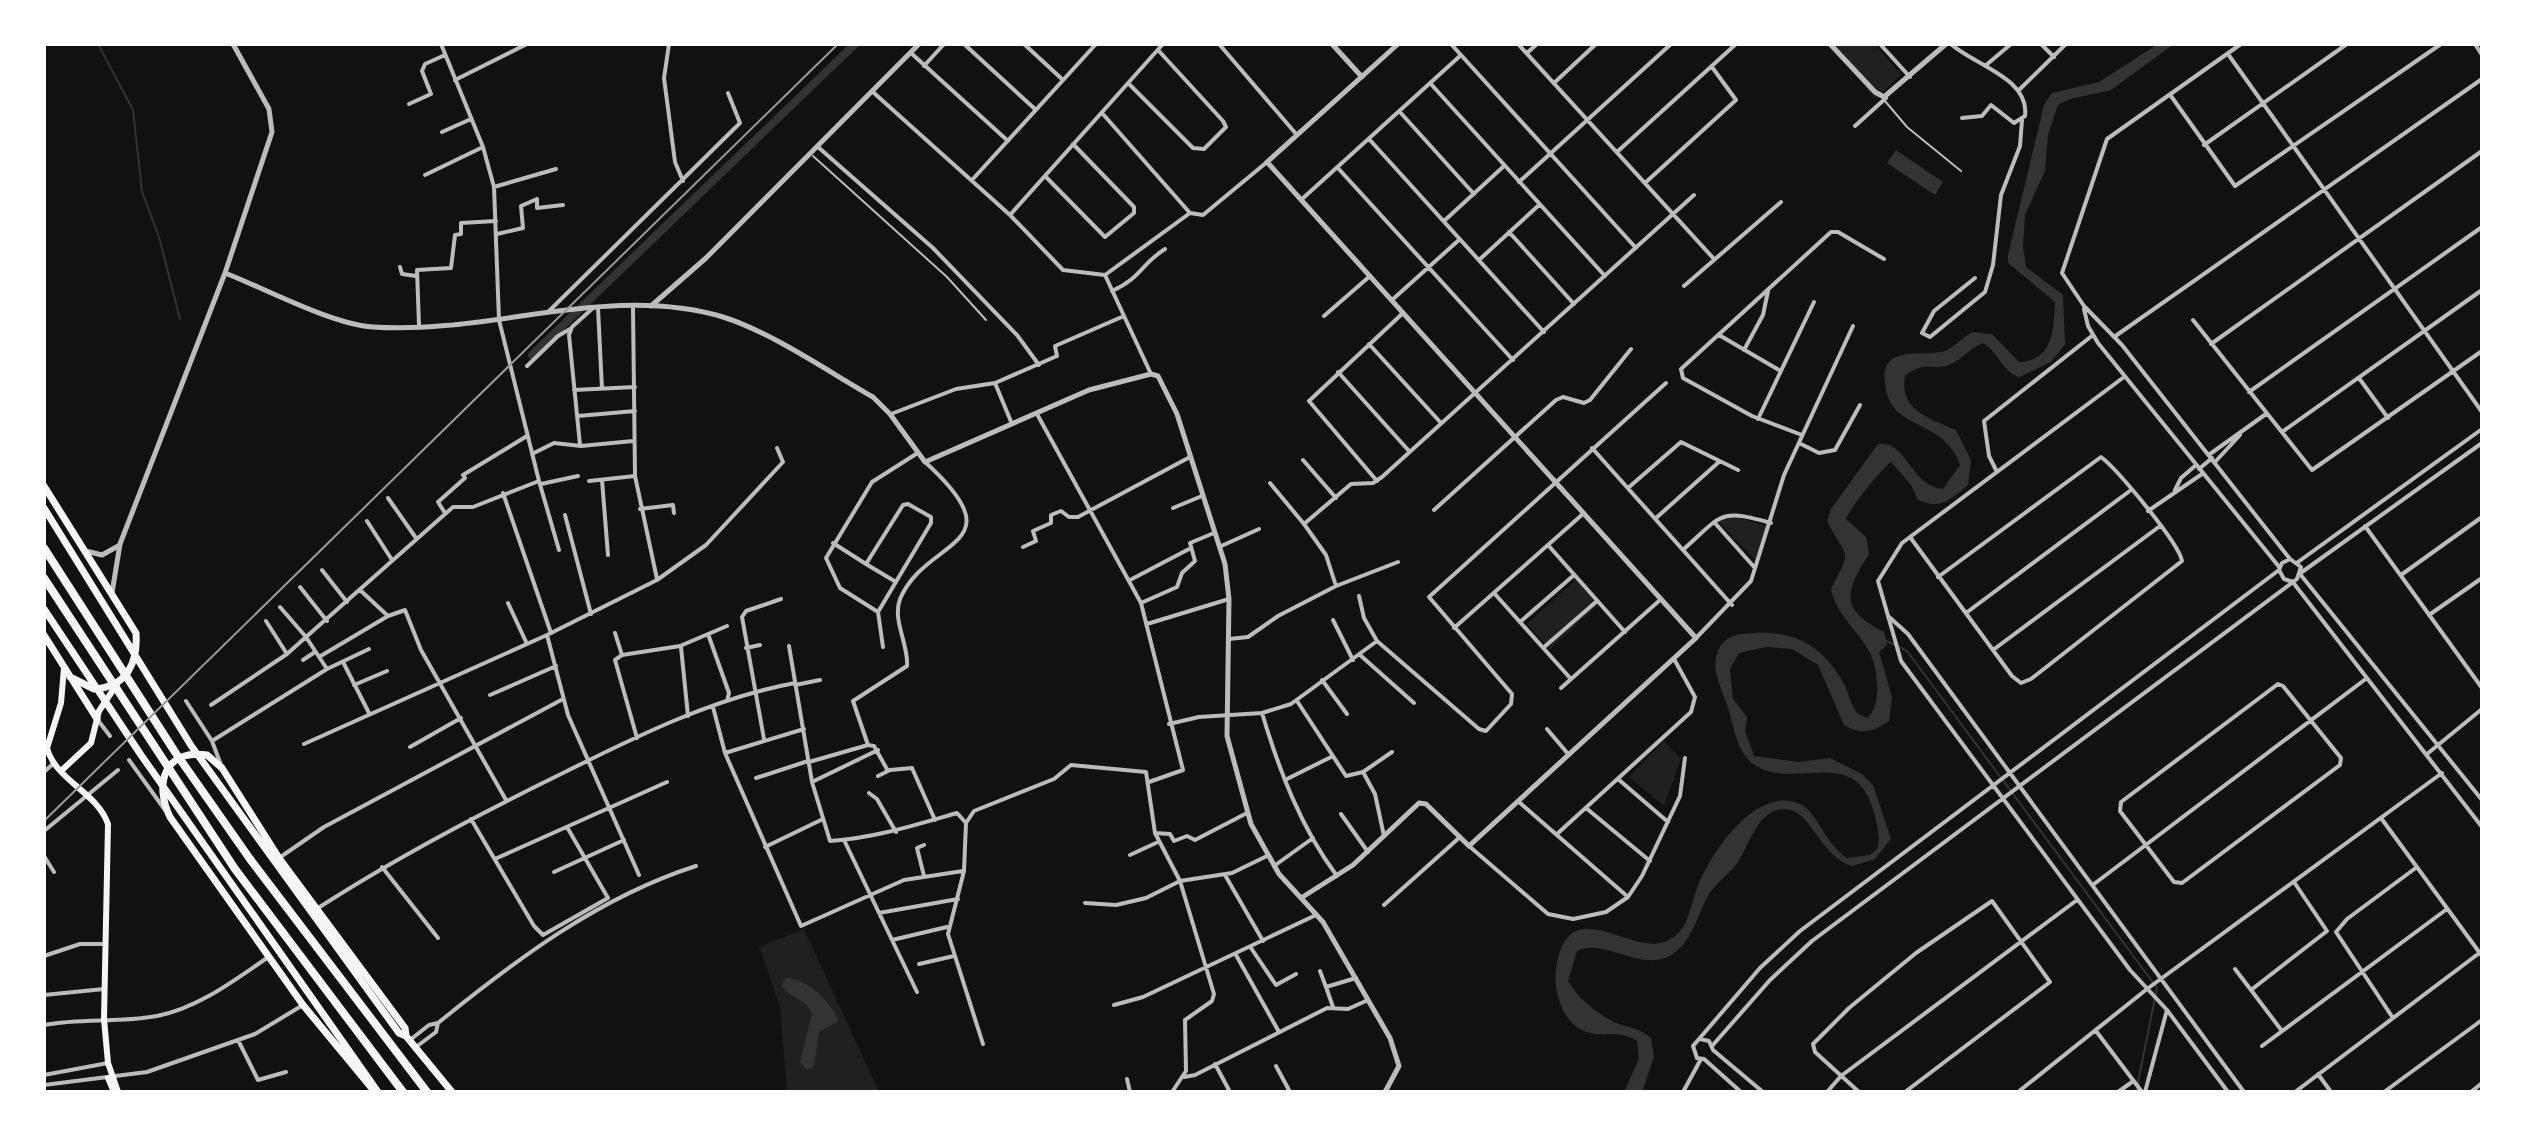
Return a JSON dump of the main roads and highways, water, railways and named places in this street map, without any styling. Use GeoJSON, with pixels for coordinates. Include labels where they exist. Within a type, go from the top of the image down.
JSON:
{"type":"FeatureCollection","features":[{"type":"Feature","properties":{"kind":"highway"},"geometry":{"type":"LineString","coordinates":[[44,548],[233,835],[427,1092]]}},
{"type":"Feature","properties":{"kind":"highway"},"geometry":{"type":"LineString","coordinates":[[44,578],[235,869],[403,1092]]}},
{"type":"Feature","properties":{"kind":"main road"},"geometry":{"type":"LineString","coordinates":[[44,486],[136,633],[134,661],[97,719],[91,743],[61,771]]}},
{"type":"Feature","properties":{"kind":"main road"},"geometry":{"type":"LineString","coordinates":[[44,508],[192,747],[393,1025],[411,1041],[452,1092]]}},
{"type":"Feature","properties":{"kind":"main road"},"geometry":{"type":"LineString","coordinates":[[44,609],[239,896],[370,1075],[377,1092]]}},
{"type":"Feature","properties":{"kind":"main road"},"geometry":{"type":"LineString","coordinates":[[44,635],[97,719]]}},
{"type":"Feature","properties":{"kind":"main road"},"geometry":{"type":"LineString","coordinates":[[64,668],[61,703],[47,748],[61,771],[87,793],[105,814],[110,838],[104,1019],[108,1063],[116,1092]]}},
{"type":"Feature","properties":{"kind":"main road"},"geometry":{"type":"LineString","coordinates":[[70,677],[94,689],[120,681]]}},
{"type":"Feature","properties":{"kind":"main road"},"geometry":{"type":"LineString","coordinates":[[377,1092],[303,1005],[170,817],[160,789],[164,772],[194,753],[207,755],[222,768],[279,858],[405,1028],[411,1041]]}},
{"type":"Feature","properties":{"kind":"waterway"},"geometry":{"type":"LineString","coordinates":[[98,44],[133,110],[142,192],[159,237],[180,319]]}},
{"type":"Feature","properties":{"kind":"waterway"},"geometry":{"type":"LineString","coordinates":[[532,355],[855,44]]}},
{"type":"Feature","properties":{"kind":"waterway"},"geometry":{"type":"LineString","coordinates":[[1887,641],[1907,651],[2157,988],[2136,1092]]}},
{"type":"Feature","properties":{"kind":"railway"},"geometry":{"type":"LineString","coordinates":[[44,821],[838,44]]}}]}
